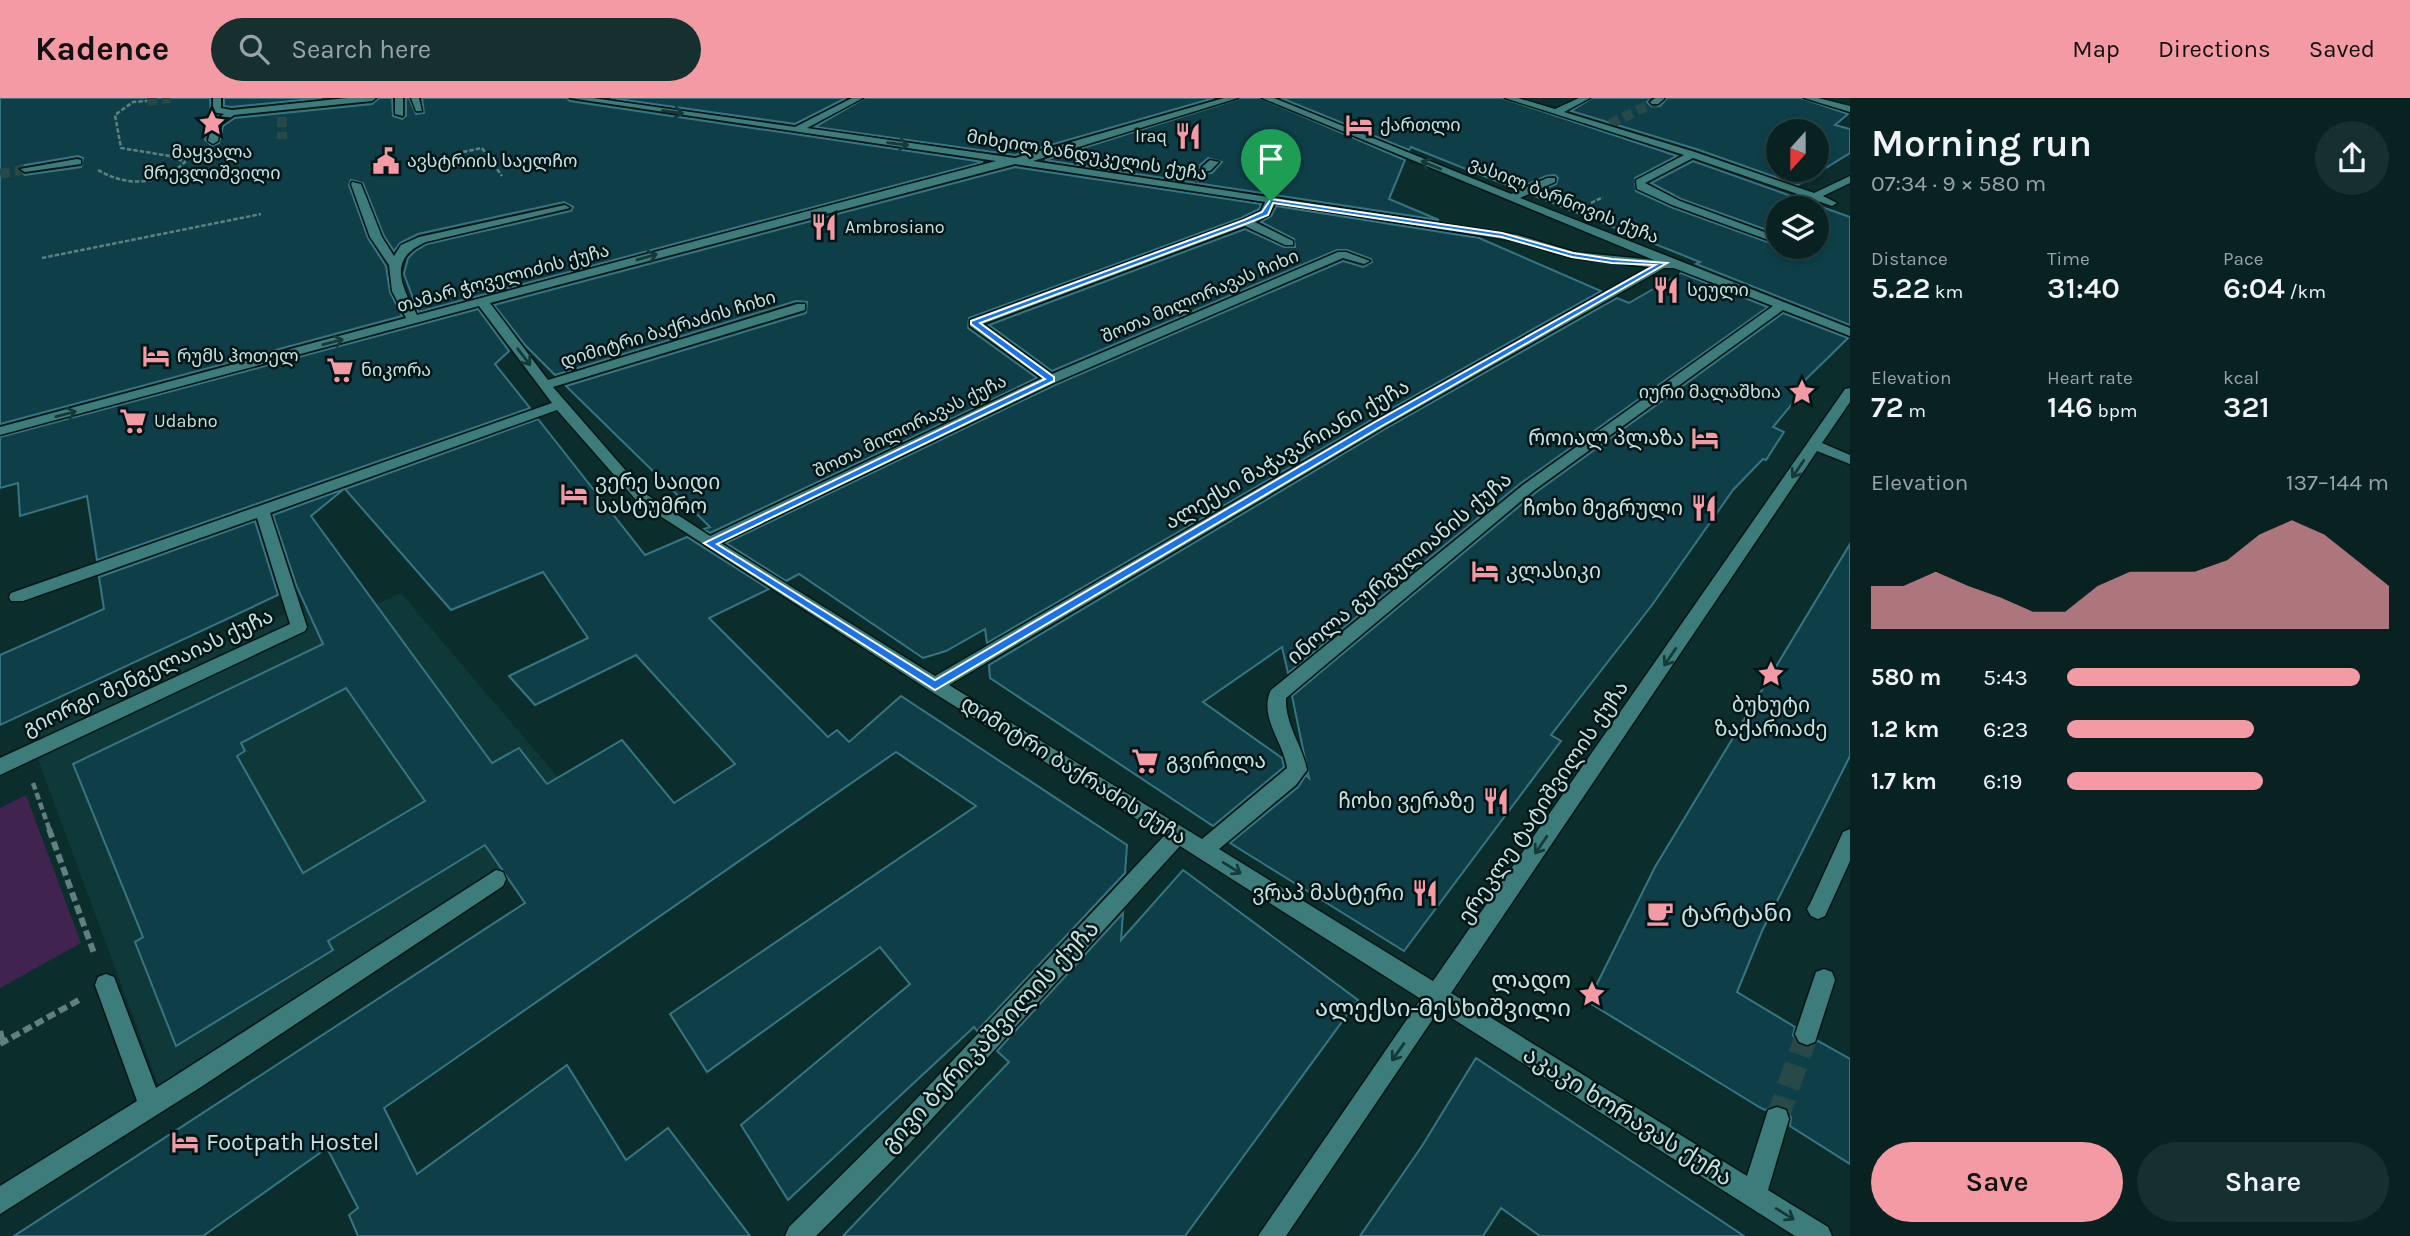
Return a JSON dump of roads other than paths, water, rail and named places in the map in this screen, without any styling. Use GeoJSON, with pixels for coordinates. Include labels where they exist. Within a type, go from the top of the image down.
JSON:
{"type":"FeatureCollection","features":[{"type":"Feature","properties":{"kind":"street"},"geometry":{"type":"LineString","coordinates":[[217,98],[216,110],[232,113],[282,112],[372,98]]}},
{"type":"Feature","properties":{"kind":"street"},"geometry":{"type":"LineString","coordinates":[[399,98],[400,114]]}},
{"type":"Feature","properties":{"kind":"street"},"geometry":{"type":"LineString","coordinates":[[415,98],[419,109]]}},
{"type":"Feature","properties":{"kind":"street","name":"მიხეილ ზანდუკელის ქუჩა"},"geometry":{"type":"LineString","coordinates":[[574,98],[609,100],[796,130],[1191,184],[1271,201],[1502,235],[1572,255],[1612,261],[1670,264]]}},
{"type":"Feature","properties":{"kind":"street"},"geometry":{"type":"LineString","coordinates":[[796,130],[859,98]]}},
{"type":"Feature","properties":{"kind":"street","name":"თამარ ჭოველიძის ქუჩა"},"geometry":{"type":"LineString","coordinates":[[0,432],[903,188],[1032,158],[1234,98]]}},
{"type":"Feature","properties":{"kind":"street","name":"ვასილ ბარნოვის ქუჩა"},"geometry":{"type":"LineString","coordinates":[[1266,98],[1670,264],[1850,332]]}},
{"type":"Feature","properties":{"kind":"street"},"geometry":{"type":"LineString","coordinates":[[1509,98],[1607,126],[1811,196]]}},
{"type":"Feature","properties":{"kind":"street"},"geometry":{"type":"LineString","coordinates":[[1555,113],[1586,98]]}},
{"type":"Feature","properties":{"kind":"street"},"geometry":{"type":"LineString","coordinates":[[1816,99],[1850,109]]}},
{"type":"Feature","properties":{"kind":"street"},"geometry":{"type":"LineString","coordinates":[[213,141],[217,123],[232,113]]}},
{"type":"Feature","properties":{"kind":"street"},"geometry":{"type":"LineString","coordinates":[[1692,155],[1640,182],[1641,187],[1766,236]]}},
{"type":"Feature","properties":{"kind":"street"},"geometry":{"type":"LineString","coordinates":[[25,169],[77,162]]}},
{"type":"Feature","properties":{"kind":"street"},"geometry":{"type":"LineString","coordinates":[[1511,198],[1551,180]]}},
{"type":"Feature","properties":{"kind":"street"},"geometry":{"type":"LineString","coordinates":[[1816,196],[1850,180]]}},
{"type":"Feature","properties":{"kind":"street"},"geometry":{"type":"LineString","coordinates":[[356,184],[376,237],[395,265],[398,291],[414,321]]}},
{"type":"Feature","properties":{"kind":"street","name":"შოთა მილორავას ქუჩა"},"geometry":{"type":"LineString","coordinates":[[709,543],[1051,379],[974,323],[1246,222],[1265,213],[1271,201]]}},
{"type":"Feature","properties":{"kind":"street"},"geometry":{"type":"LineString","coordinates":[[395,265],[405,247],[423,239],[565,208]]}},
{"type":"Feature","properties":{"kind":"street"},"geometry":{"type":"LineString","coordinates":[[1246,222],[1289,243]]}},
{"type":"Feature","properties":{"kind":"street","name":"შოთა მილორავას ჩიხი"},"geometry":{"type":"LineString","coordinates":[[1051,379],[1342,254],[1364,261]]}},
{"type":"Feature","properties":{"kind":"street"},"geometry":{"type":"LineString","coordinates":[[1572,255],[1596,265],[1609,275],[1615,290]]}},
{"type":"Feature","properties":{"kind":"street","name":"ალექსი მაჭავარიანი ქუჩა"},"geometry":{"type":"LineString","coordinates":[[935,685],[1378,424],[1615,290],[1670,264]]}},
{"type":"Feature","properties":{"kind":"street","name":"დიმიტრი ბაქრაძის ქუჩა"},"geometry":{"type":"LineString","coordinates":[[483,303],[560,405],[642,498],[935,685],[1437,995]]}},
{"type":"Feature","properties":{"kind":"street","name":"ინოლა გურგულიანის ქუჩა"},"geometry":{"type":"LineString","coordinates":[[1203,850],[1297,770],[1296,757],[1275,715],[1277,695],[1528,488],[1781,306]]}},
{"type":"Feature","properties":{"kind":"street","name":"დიმიტრი ბაქრაძის ჩიხი"},"geometry":{"type":"LineString","coordinates":[[545,385],[801,307]]}},
{"type":"Feature","properties":{"kind":"street","name":"ერეკლე ტატიშვილის ქუჩა"},"geometry":{"type":"LineString","coordinates":[[1272,1236],[1850,392]]}},
{"type":"Feature","properties":{"kind":"street"},"geometry":{"type":"LineString","coordinates":[[17,597],[560,405]]}},
{"type":"Feature","properties":{"kind":"street"},"geometry":{"type":"LineString","coordinates":[[1814,444],[1850,460]]}},
{"type":"Feature","properties":{"kind":"street","name":"გიორგი შენგელაიას ქუჩა"},"geometry":{"type":"LineString","coordinates":[[0,767],[299,626],[262,510]]}},
{"type":"Feature","properties":{"kind":"street","name":"გივი ბერიკაშვილის ქუჩა"},"geometry":{"type":"LineString","coordinates":[[798,1236],[900,1135],[1178,834]]}},
{"type":"Feature","properties":{"kind":"street"},"geometry":{"type":"LineString","coordinates":[[1818,909],[1850,838]]}},
{"type":"Feature","properties":{"kind":"street"},"geometry":{"type":"LineString","coordinates":[[0,1201],[496,879]]}},
{"type":"Feature","properties":{"kind":"street"},"geometry":{"type":"LineString","coordinates":[[1807,1034],[1824,980]]}},
{"type":"Feature","properties":{"kind":"street"},"geometry":{"type":"LineString","coordinates":[[106,985],[150,1106]]}},
{"type":"Feature","properties":{"kind":"street","name":"აკაკი ხორავას ქუჩა"},"geometry":{"type":"LineString","coordinates":[[1437,995],[1819,1236]]}},
{"type":"Feature","properties":{"kind":"street"},"geometry":{"type":"LineString","coordinates":[[1754,1195],[1777,1119]]}},
{"type":"Feature","properties":{"kind":"tunnel"},"geometry":{"type":"LineString","coordinates":[[147,101],[170,98]]}},
{"type":"Feature","properties":{"kind":"tunnel"},"geometry":{"type":"LineString","coordinates":[[1610,124],[1655,102]]}},
{"type":"Feature","properties":{"kind":"tunnel"},"geometry":{"type":"LineString","coordinates":[[282,117],[282,139]]}},
{"type":"Feature","properties":{"kind":"tunnel"},"geometry":{"type":"LineString","coordinates":[[0,174],[25,169]]}},
{"type":"Feature","properties":{"kind":"tunnel"},"geometry":{"type":"LineString","coordinates":[[1193,180],[1206,169]]}},
{"type":"Feature","properties":{"kind":"tunnel"},"geometry":{"type":"LineString","coordinates":[[1777,1119],[1807,1034]]}},
{"type":"Feature","properties":{"kind":"place","name":"მაყვალა მრევლიშვილი"},"geometry":{"type":"Point","coordinates":[212,123]}},
{"type":"Feature","properties":{"kind":"place","name":"ქართლი"},"geometry":{"type":"Point","coordinates":[1359,125]}},
{"type":"Feature","properties":{"kind":"place","name":"Iraq"},"geometry":{"type":"Point","coordinates":[1188,136]}},
{"type":"Feature","properties":{"kind":"place","name":"ავსტრიის საელჩო"},"geometry":{"type":"Point","coordinates":[386,161]}},
{"type":"Feature","properties":{"kind":"place","name":"Ambrosiano"},"geometry":{"type":"Point","coordinates":[824,227]}},
{"type":"Feature","properties":{"kind":"place","name":"სეული"},"geometry":{"type":"Point","coordinates":[1666,290]}},
{"type":"Feature","properties":{"kind":"place","name":"რუმს ჰოთელ"},"geometry":{"type":"Point","coordinates":[156,356]}},
{"type":"Feature","properties":{"kind":"place","name":"ნიკორა"},"geometry":{"type":"Point","coordinates":[340,370]}},
{"type":"Feature","properties":{"kind":"place","name":"იური მალაშხია"},"geometry":{"type":"Point","coordinates":[1802,392]}},
{"type":"Feature","properties":{"kind":"place","name":"Udabno"},"geometry":{"type":"Point","coordinates":[133,421]}},
{"type":"Feature","properties":{"kind":"place","name":"როიალ პლაზა"},"geometry":{"type":"Point","coordinates":[1705,438]}},
{"type":"Feature","properties":{"kind":"place","name":"ვერე საიდი სასტუმრო"},"geometry":{"type":"Point","coordinates":[574,494]}},
{"type":"Feature","properties":{"kind":"place","name":"ჩოხი მეგრული"},"geometry":{"type":"Point","coordinates":[1704,508]}},
{"type":"Feature","properties":{"kind":"place","name":"კლასიკი"},"geometry":{"type":"Point","coordinates":[1485,571]}},
{"type":"Feature","properties":{"kind":"place","name":"ბუხუტი ზაქარიაძე"},"geometry":{"type":"Point","coordinates":[1771,674]}},
{"type":"Feature","properties":{"kind":"place","name":"გვირილა"},"geometry":{"type":"Point","coordinates":[1145,761]}},
{"type":"Feature","properties":{"kind":"place","name":"ჩოხი ვერაზე"},"geometry":{"type":"Point","coordinates":[1496,801]}},
{"type":"Feature","properties":{"kind":"place","name":"ვრაპ მასტერი"},"geometry":{"type":"Point","coordinates":[1425,893]}},
{"type":"Feature","properties":{"kind":"place","name":"ტარტანი"},"geometry":{"type":"Point","coordinates":[1660,913]}},
{"type":"Feature","properties":{"kind":"place","name":"ლადო ალექსი-მესხიშვილი"},"geometry":{"type":"Point","coordinates":[1592,994]}},
{"type":"Feature","properties":{"kind":"place","name":"Footpath Hostel"},"geometry":{"type":"Point","coordinates":[185,1142]}}]}
